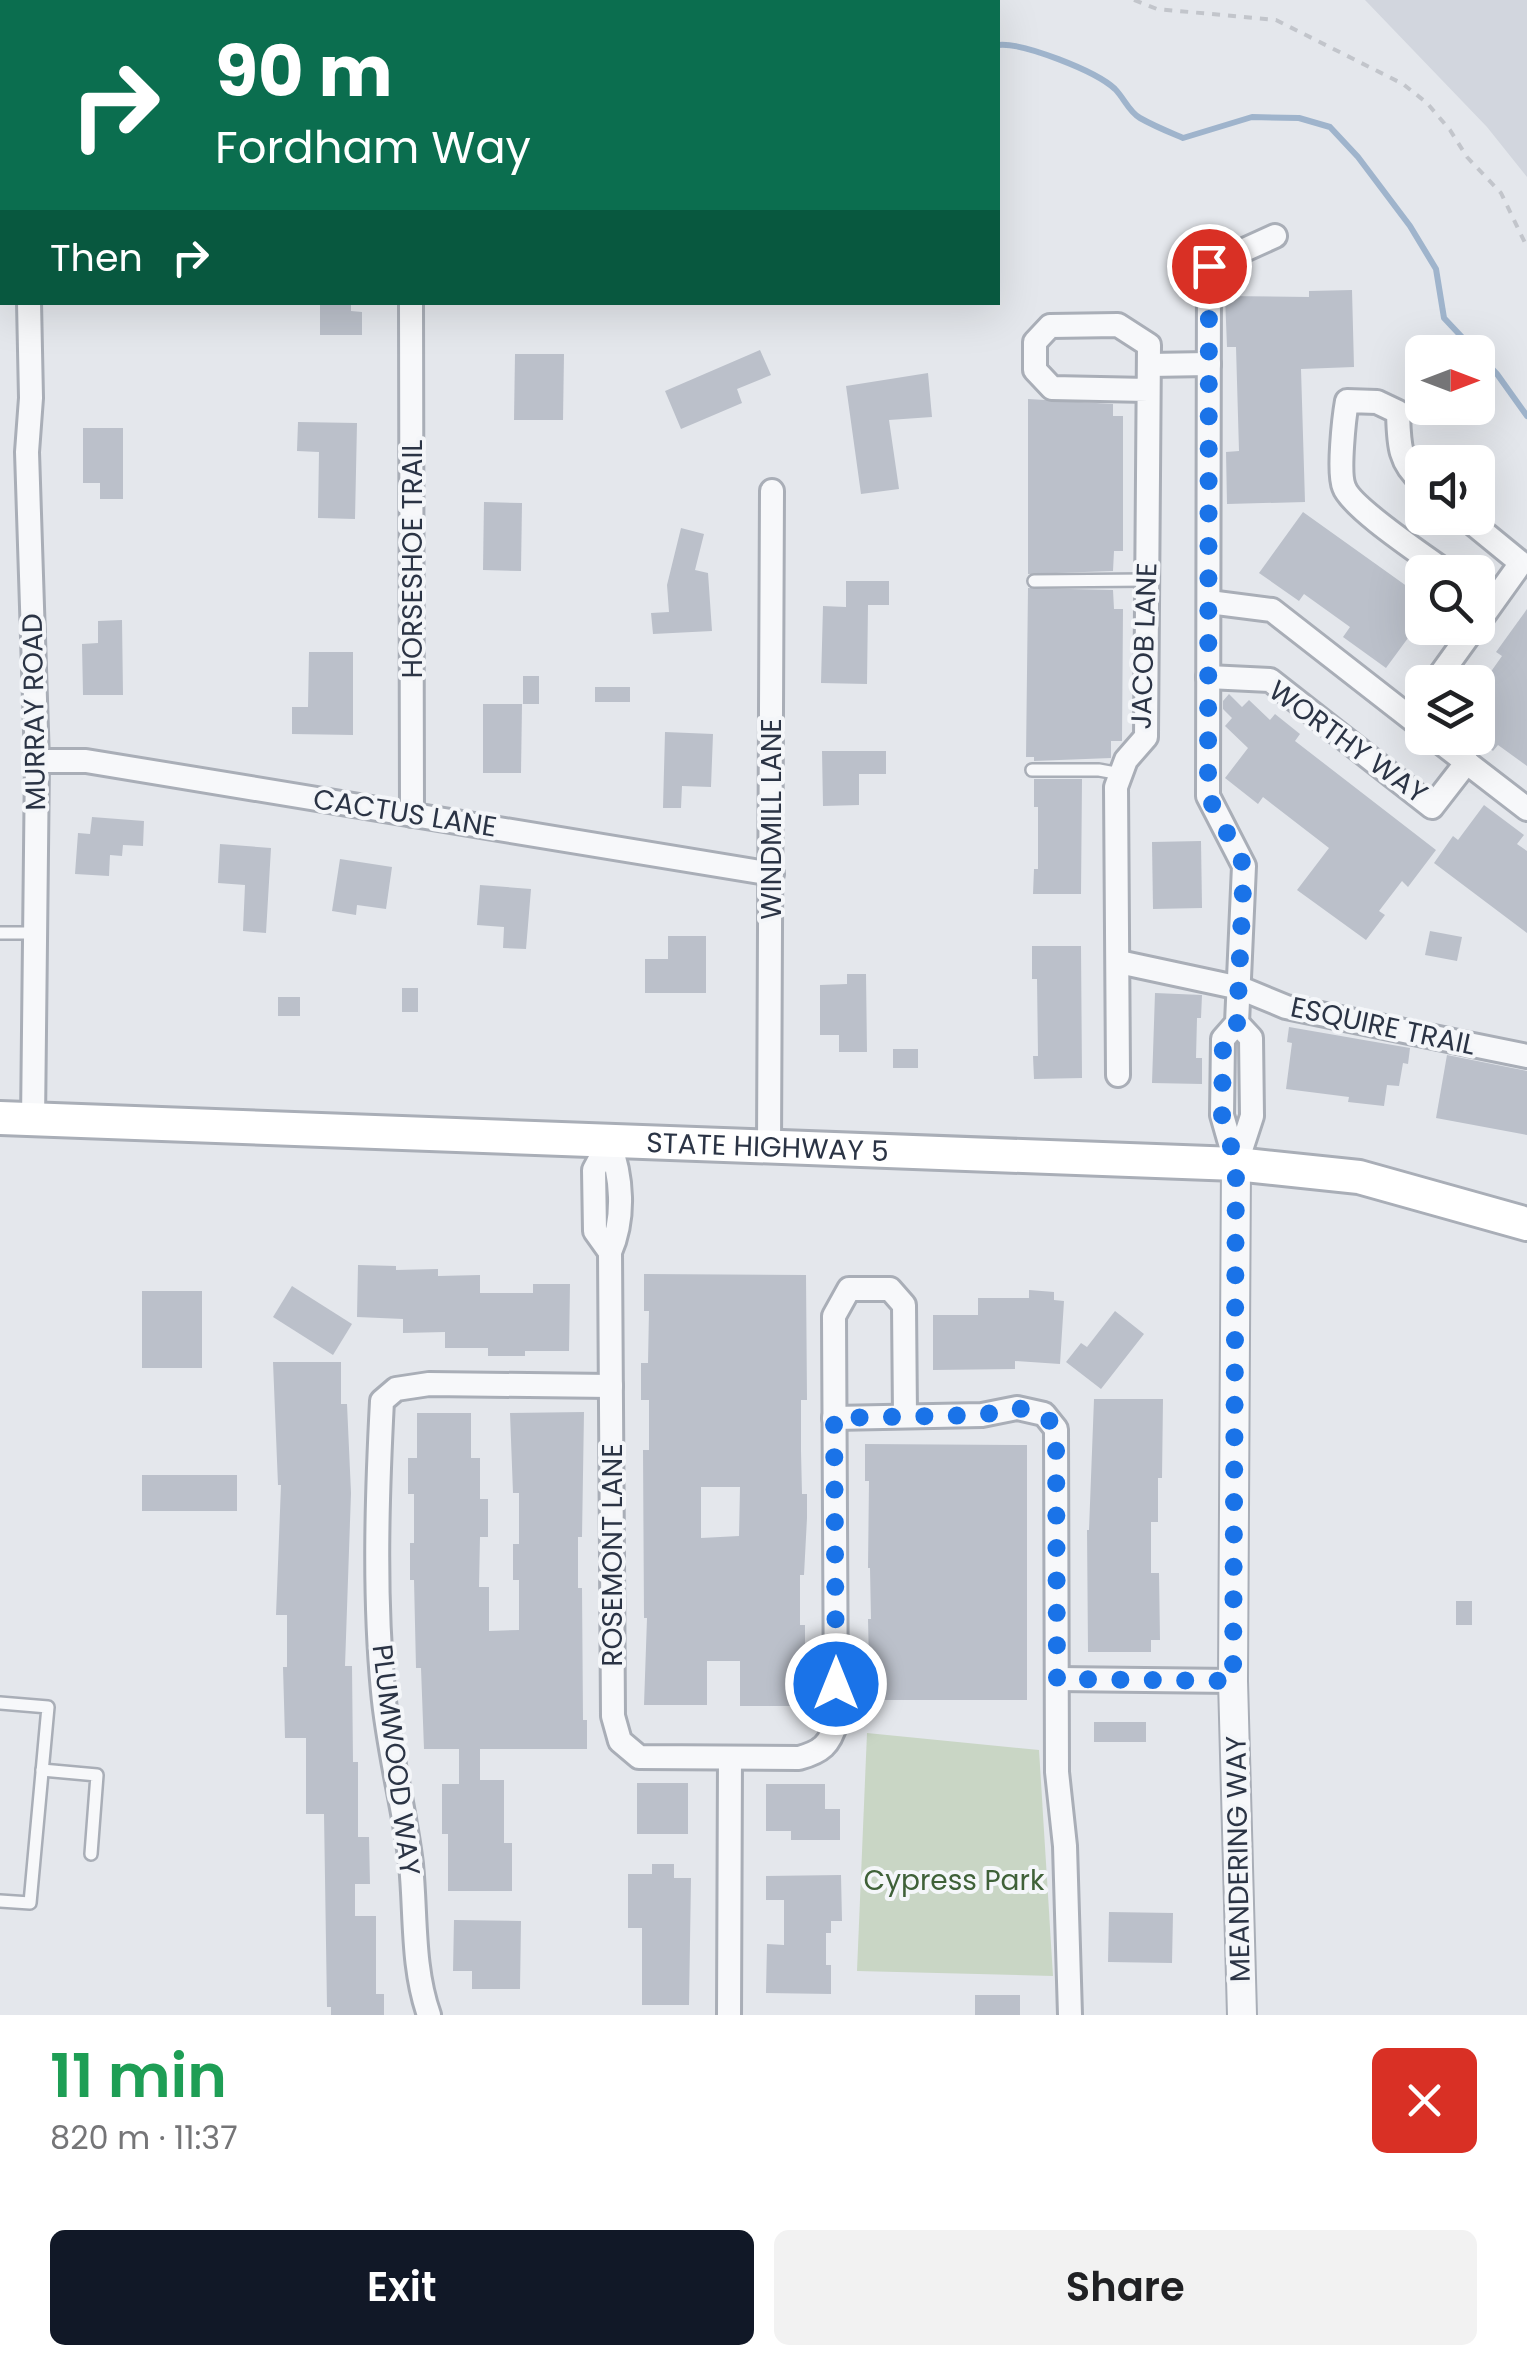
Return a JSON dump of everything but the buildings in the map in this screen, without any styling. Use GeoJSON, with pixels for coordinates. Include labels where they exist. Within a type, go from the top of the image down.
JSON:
{"type":"FeatureCollection","features":[{"type":"Feature","properties":{"kind":"main road","name":"STATE HIGHWAY 5"},"geometry":{"type":"LineString","coordinates":[[16,1120],[1236,1164],[1359,1177],[1527,1224]]}},
{"type":"Feature","properties":{"kind":"street"},"geometry":{"type":"LineString","coordinates":[[1236,1164],[1252,1116],[1251,1038],[1237,1023],[1244,866],[1208,796],[1209,266],[1275,236]]}},
{"type":"Feature","properties":{"kind":"street","name":"MURRAY ROAD"},"geometry":{"type":"LineString","coordinates":[[16,1120],[35,934],[38,761],[27,452],[31,398],[29,305]]}},
{"type":"Feature","properties":{"kind":"street","name":"HORSESHOE TRAIL"},"geometry":{"type":"LineString","coordinates":[[411,305],[412,814]]}},
{"type":"Feature","properties":{"kind":"street"},"geometry":{"type":"LineString","coordinates":[[1148,390],[1052,388],[1034,370],[1035,342],[1050,326],[1118,324],[1148,346],[1148,365],[1209,364]]}},
{"type":"Feature","properties":{"kind":"street","name":"JACOB LANE"},"geometry":{"type":"LineString","coordinates":[[1118,1075],[1116,787],[1126,760],[1146,736],[1148,365]]}},
{"type":"Feature","properties":{"kind":"street"},"geometry":{"type":"LineString","coordinates":[[1405,466],[1399,452],[1398,412],[1377,402],[1347,401],[1343,420],[1343,487],[1355,504],[1423,555]]}},
{"type":"Feature","properties":{"kind":"street","name":"WINDMILL LANE"},"geometry":{"type":"LineString","coordinates":[[769,1147],[772,491]]}},
{"type":"Feature","properties":{"kind":"street"},"geometry":{"type":"LineString","coordinates":[[1487,535],[1521,563],[1495,595]]}},
{"type":"Feature","properties":{"kind":"street","name":"WORTHY WAY"},"geometry":{"type":"LineString","coordinates":[[1208,602],[1272,610],[1405,706]]}},
{"type":"Feature","properties":{"kind":"street","name":"WORTHY WAY"},"geometry":{"type":"LineString","coordinates":[[1208,677],[1270,680],[1432,807],[1467,762]]}},
{"type":"Feature","properties":{"kind":"street","name":"WORTHY WAY"},"geometry":{"type":"LineString","coordinates":[[1458,755],[1527,809]]}},
{"type":"Feature","properties":{"kind":"street","name":"CACTUS LANE"},"geometry":{"type":"LineString","coordinates":[[38,761],[86,760],[772,874]]}},
{"type":"Feature","properties":{"kind":"street","name":"ESQUIRE TRAIL"},"geometry":{"type":"LineString","coordinates":[[1119,962],[1240,988],[1286,1007],[1527,1056]]}},
{"type":"Feature","properties":{"kind":"street","name":"ROSEMONT LANE"},"geometry":{"type":"LineString","coordinates":[[609,1142],[619,1168],[618,1234],[610,1252],[613,1716],[620,1741],[639,1758],[798,1758],[818,1752],[832,1740],[836,1722],[834,1418]]}},
{"type":"Feature","properties":{"kind":"street","name":"MEANDERING WAY"},"geometry":{"type":"LineString","coordinates":[[1236,1164],[1233,1681],[1242,2015]]}},
{"type":"Feature","properties":{"kind":"street"},"geometry":{"type":"LineString","coordinates":[[905,1416],[904,1306],[890,1290],[849,1289],[834,1316],[834,1418],[982,1415],[1017,1408],[1044,1414],[1056,1429],[1057,1772],[1065,1846],[1070,2015]]}},
{"type":"Feature","properties":{"kind":"street","name":"PLUMWOOD WAY"},"geometry":{"type":"LineString","coordinates":[[429,2015],[420,1989],[410,1864],[383,1696],[378,1462],[382,1402],[396,1389],[429,1384],[611,1386]]}},
{"type":"Feature","properties":{"kind":"street"},"geometry":{"type":"LineString","coordinates":[[1057,1679],[1233,1681]]}},
{"type":"Feature","properties":{"kind":"street"},"geometry":{"type":"LineString","coordinates":[[729,2015],[730,1758]]}},
{"type":"Feature","properties":{"kind":"lane"},"geometry":{"type":"LineString","coordinates":[[1034,581],[1147,580]]}},
{"type":"Feature","properties":{"kind":"lane"},"geometry":{"type":"LineString","coordinates":[[1032,770],[1099,770],[1121,774]]}},
{"type":"Feature","properties":{"kind":"lane"},"geometry":{"type":"LineString","coordinates":[[0,933],[35,934]]}},
{"type":"Feature","properties":{"kind":"lane"},"geometry":{"type":"LineString","coordinates":[[0,1702],[48,1707],[30,1903],[0,1901]]}},
{"type":"Feature","properties":{"kind":"lane"},"geometry":{"type":"LineString","coordinates":[[42,1770],[98,1774],[92,1854]]}},
{"type":"Feature","properties":{"kind":"path"},"geometry":{"type":"LineString","coordinates":[[1134,0],[1158,9],[1276,20],[1403,84],[1427,103],[1501,193],[1527,247]]}},
{"type":"Feature","properties":{"kind":"shaded area"},"geometry":{"type":"Polygon","coordinates":[[[1365,0],[1527,0],[1527,177],[1487,127],[1365,0]]]}},
{"type":"Feature","properties":{"kind":"green space","name":"Cypress Park"},"geometry":{"type":"Polygon","coordinates":[[[867,1733],[1039,1750],[1053,1976],[857,1971],[867,1733]]]}},
{"type":"Feature","properties":{"kind":"waterway"},"geometry":{"type":"LineString","coordinates":[[1000,45],[1041,53],[1092,74],[1115,89],[1136,115],[1183,138],[1252,117],[1299,118],[1330,127],[1410,226],[1436,269],[1444,318],[1460,335]]}},
{"type":"Feature","properties":{"kind":"waterway"},"geometry":{"type":"LineString","coordinates":[[1495,372],[1527,416]]}},
{"type":"Feature","properties":{"kind":"route"},"geometry":{"type":"LineString","coordinates":[[836,1684],[834,1418],[982,1415],[1017,1408],[1044,1414],[1056,1429],[1057,1679],[1233,1681],[1236,1164],[1222,1115],[1223,1040],[1237,1023],[1244,934],[1244,866],[1208,796],[1209,266]]}}]}
